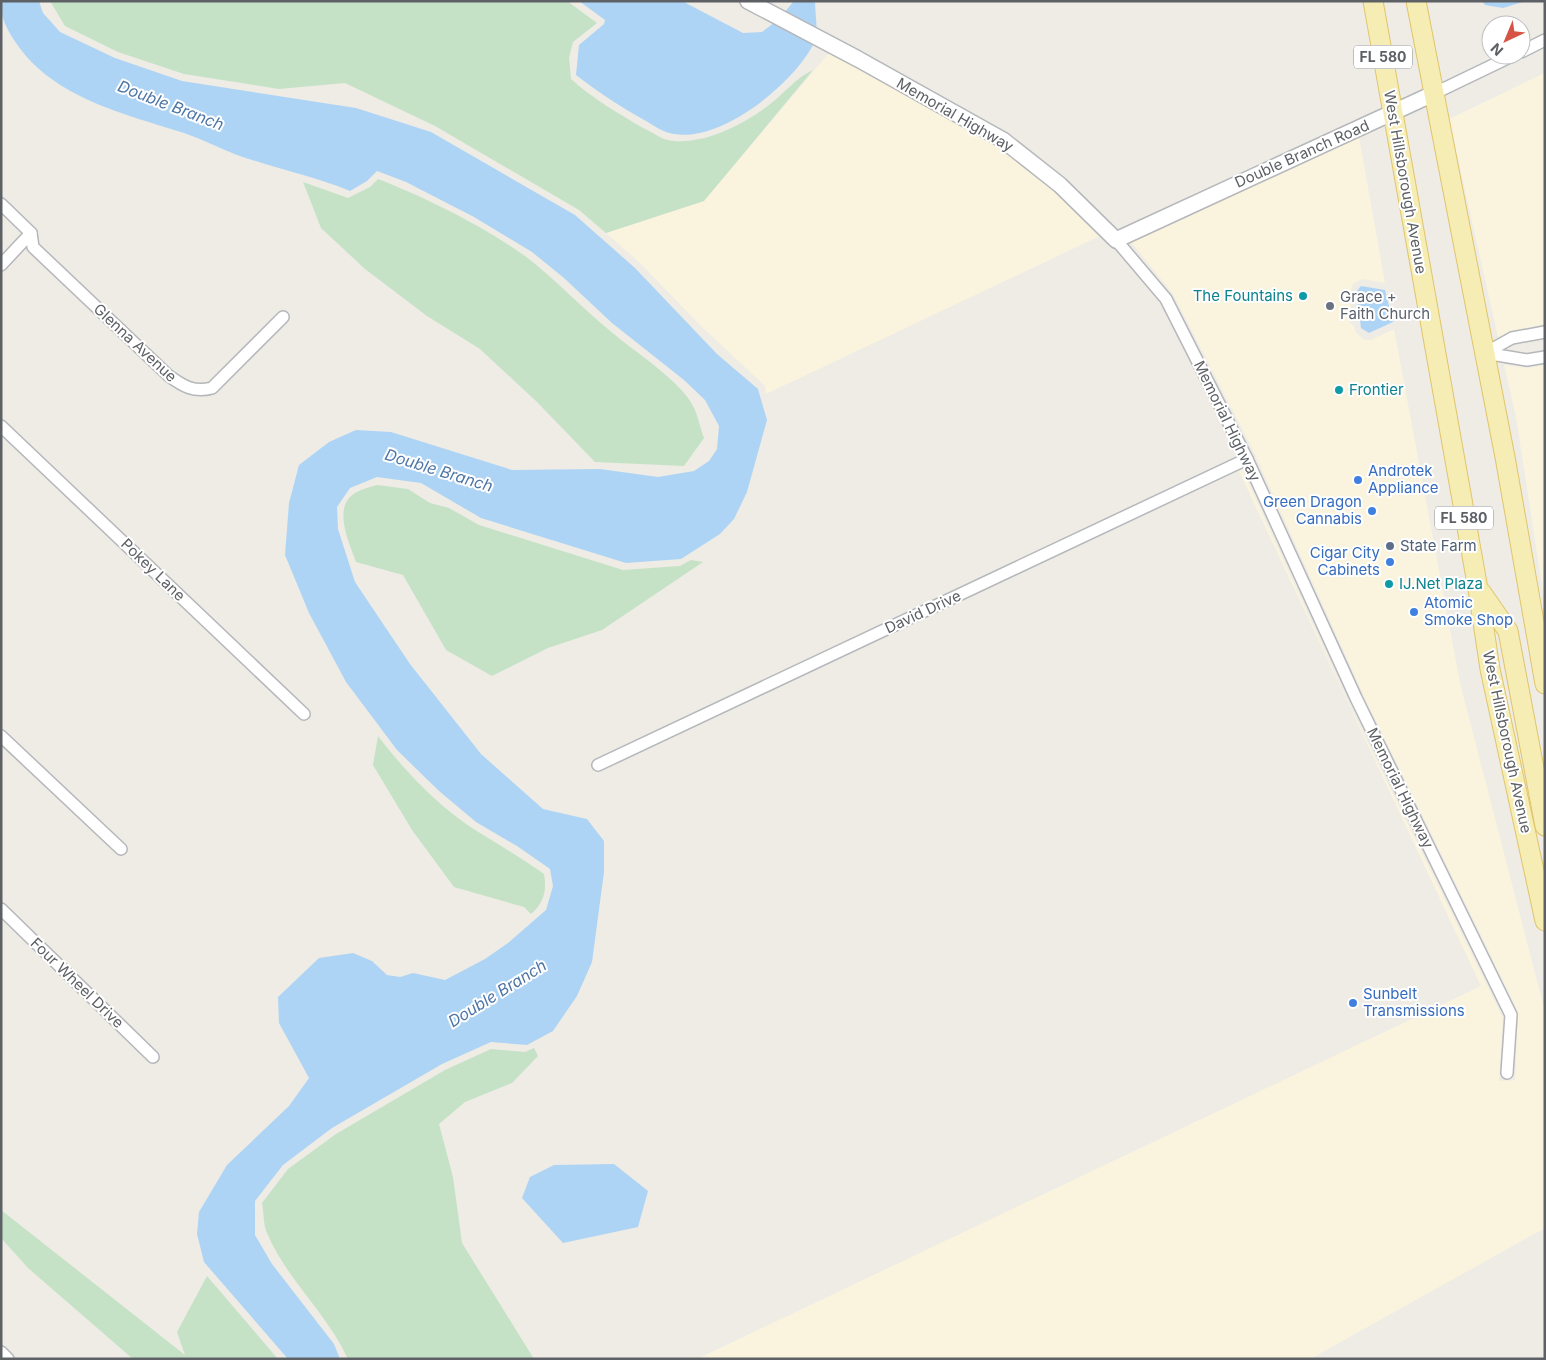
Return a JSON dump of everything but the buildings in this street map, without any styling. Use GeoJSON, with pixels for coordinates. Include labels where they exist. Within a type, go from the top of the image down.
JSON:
{"type":"FeatureCollection","features":[{"type":"Feature","properties":{"kind":"main road","name":"West Hillsborough Avenue"},"geometry":{"type":"LineString","coordinates":[[1373,1],[1478,589],[1490,669],[1545,921]]}},
{"type":"Feature","properties":{"kind":"main road","name":"FL 580"},"geometry":{"type":"LineString","coordinates":[[1416,1],[1485,354],[1545,684]]}},
{"type":"Feature","properties":{"kind":"main road"},"geometry":{"type":"LineString","coordinates":[[1478,589],[1508,632],[1545,826]]}},
{"type":"Feature","properties":{"kind":"street","name":"Memorial Highway"},"geometry":{"type":"LineString","coordinates":[[748,1],[858,59],[1003,140],[1060,185],[1116,240],[1166,299],[1247,459],[1356,698],[1511,1015],[1507,1073]]}},
{"type":"Feature","properties":{"kind":"street"},"geometry":{"type":"LineString","coordinates":[[1531,47],[1545,40]]}},
{"type":"Feature","properties":{"kind":"street","name":"Double Branch Road"},"geometry":{"type":"LineString","coordinates":[[1116,240],[1493,65]]}},
{"type":"Feature","properties":{"kind":"street","name":"Glenna Avenue"},"geometry":{"type":"LineString","coordinates":[[1,204],[31,233],[33,248],[169,376],[189,389],[201,391],[212,388],[283,317]]}},
{"type":"Feature","properties":{"kind":"street"},"geometry":{"type":"LineString","coordinates":[[1,265],[31,233]]}},
{"type":"Feature","properties":{"kind":"street"},"geometry":{"type":"LineString","coordinates":[[1485,354],[1512,338],[1545,332]]}},
{"type":"Feature","properties":{"kind":"street"},"geometry":{"type":"LineString","coordinates":[[1485,354],[1527,360],[1545,357]]}},
{"type":"Feature","properties":{"kind":"street","name":"Pokey Lane"},"geometry":{"type":"LineString","coordinates":[[1,426],[304,714]]}},
{"type":"Feature","properties":{"kind":"street","name":"David Drive"},"geometry":{"type":"LineString","coordinates":[[598,766],[1247,459]]}},
{"type":"Feature","properties":{"kind":"street"},"geometry":{"type":"LineString","coordinates":[[1,736],[121,849]]}},
{"type":"Feature","properties":{"kind":"street","name":"Four Wheel Drive"},"geometry":{"type":"LineString","coordinates":[[1,909],[153,1057]]}},
{"type":"Feature","properties":{"kind":"street"},"geometry":{"type":"LineString","coordinates":[[1,1352],[8,1359]]}},
{"type":"Feature","properties":{"kind":"shaded area"},"geometry":{"type":"Polygon","coordinates":[[[829,53],[998,147],[1055,191],[1100,236],[766,394],[765,386],[699,324],[640,263],[606,233],[704,201],[829,53]]]}},
{"type":"Feature","properties":{"kind":"shaded area"},"geometry":{"type":"Polygon","coordinates":[[[1545,73],[1545,324],[1511,331],[1498,337],[1449,119],[1545,73]]]}},
{"type":"Feature","properties":{"kind":"shaded area"},"geometry":{"type":"Polygon","coordinates":[[[1359,137],[1385,283],[1362,279],[1353,284],[1349,296],[1351,307],[1349,322],[1354,326],[1356,333],[1364,340],[1371,340],[1394,329],[1460,683],[1545,1012],[1545,1228],[1310,1359],[697,1359],[1481,986],[1239,471],[1242,469],[1348,702],[1503,1018],[1499,1081],[1515,1080],[1518,1011],[1363,694],[1252,448],[1173,294],[1131,242],[1359,137]]]}},
{"type":"Feature","properties":{"kind":"shaded area"},"geometry":{"type":"Polygon","coordinates":[[[1504,365],[1528,368],[1545,365],[1545,605],[1516,417],[1504,365]]]}},
{"type":"Feature","properties":{"kind":"green space"},"geometry":{"type":"Polygon","coordinates":[[[50,1],[567,1],[597,23],[573,42],[569,58],[571,79],[597,99],[643,128],[664,139],[677,141],[705,138],[747,120],[759,113],[800,78],[813,70],[704,201],[606,233],[579,210],[435,126],[345,83],[279,89],[184,74],[118,52],[65,26],[50,1]]]}},
{"type":"Feature","properties":{"kind":"green space"},"geometry":{"type":"Polygon","coordinates":[[[378,179],[456,214],[495,236],[529,259],[599,321],[678,386],[693,406],[704,438],[684,466],[595,462],[537,402],[480,349],[427,316],[365,269],[321,228],[303,182],[348,198],[370,187],[378,179]]]}},
{"type":"Feature","properties":{"kind":"green space"},"geometry":{"type":"Polygon","coordinates":[[[377,485],[408,489],[430,503],[449,508],[479,525],[623,570],[680,566],[691,560],[703,562],[602,630],[548,648],[492,676],[446,650],[403,575],[356,562],[344,525],[344,507],[348,499],[355,493],[377,485]]]}},
{"type":"Feature","properties":{"kind":"green space"},"geometry":{"type":"Polygon","coordinates":[[[378,736],[410,774],[446,809],[544,874],[544,896],[531,914],[524,907],[454,887],[412,830],[373,765],[378,736]]]}},
{"type":"Feature","properties":{"kind":"green space"},"geometry":{"type":"Polygon","coordinates":[[[534,1048],[538,1056],[512,1083],[465,1102],[439,1124],[453,1177],[462,1243],[534,1359],[348,1359],[329,1327],[275,1250],[266,1230],[262,1203],[288,1169],[336,1134],[445,1070],[491,1049],[525,1052],[534,1048]]]}},
{"type":"Feature","properties":{"kind":"green space"},"geometry":{"type":"Polygon","coordinates":[[[1,1210],[185,1355],[177,1332],[207,1276],[278,1359],[133,1359],[28,1268],[1,1238],[1,1210]]]}},
{"type":"Feature","properties":{"kind":"water","name":"Double Branch"},"geometry":{"type":"Polygon","coordinates":[[[1,1],[39,1],[43,13],[60,32],[115,58],[182,81],[356,108],[431,132],[575,215],[635,268],[717,354],[758,389],[767,420],[747,492],[734,519],[720,534],[681,559],[626,563],[481,518],[421,483],[377,477],[350,488],[337,507],[338,529],[355,582],[410,664],[481,754],[543,809],[587,819],[604,841],[604,872],[592,962],[577,996],[553,1031],[527,1045],[491,1042],[442,1064],[332,1128],[283,1165],[255,1201],[255,1235],[272,1264],[334,1344],[340,1359],[288,1359],[204,1262],[197,1234],[199,1212],[227,1165],[289,1106],[309,1078],[279,1023],[278,997],[319,958],[353,953],[372,961],[387,975],[400,977],[413,973],[445,980],[485,959],[508,943],[546,910],[553,886],[550,869],[517,846],[476,822],[439,791],[397,750],[346,682],[309,613],[285,555],[289,503],[299,465],[329,442],[356,430],[391,432],[512,470],[600,469],[658,477],[694,471],[709,461],[717,449],[719,426],[705,400],[684,380],[612,323],[564,278],[532,252],[474,217],[406,182],[377,171],[367,181],[350,191],[237,155],[191,135],[92,102],[50,78],[31,62],[7,28],[3,18],[1,1]]]}},
{"type":"Feature","properties":{"kind":"water"},"geometry":{"type":"Polygon","coordinates":[[[579,1],[682,1],[743,33],[762,32],[779,19],[794,1],[815,1],[816,34],[814,43],[804,59],[771,94],[729,122],[707,131],[686,135],[659,129],[610,100],[576,75],[579,45],[604,24],[605,20],[579,1]]]}},
{"type":"Feature","properties":{"kind":"water"},"geometry":{"type":"Polygon","coordinates":[[[1482,1],[1526,1],[1503,8],[1485,5],[1482,1]]]}},
{"type":"Feature","properties":{"kind":"water"},"geometry":{"type":"Polygon","coordinates":[[[1361,286],[1385,290],[1393,322],[1369,333],[1361,328],[1360,320],[1356,320],[1358,307],[1357,291],[1361,286]]]}},
{"type":"Feature","properties":{"kind":"water"},"geometry":{"type":"Polygon","coordinates":[[[614,1164],[648,1191],[638,1227],[563,1243],[522,1198],[530,1177],[554,1165],[614,1164]]]}},
{"type":"Feature","properties":{"kind":"place","name":"The Fountains"},"geometry":{"type":"Point","coordinates":[1303,296]}},
{"type":"Feature","properties":{"kind":"place","name":"Grace + Faith Church"},"geometry":{"type":"Point","coordinates":[1330,306]}},
{"type":"Feature","properties":{"kind":"place","name":"Frontier"},"geometry":{"type":"Point","coordinates":[1339,390]}},
{"type":"Feature","properties":{"kind":"place","name":"Androtek Appliance"},"geometry":{"type":"Point","coordinates":[1358,480]}},
{"type":"Feature","properties":{"kind":"place","name":"Green Dragon Cannabis"},"geometry":{"type":"Point","coordinates":[1372,511]}},
{"type":"Feature","properties":{"kind":"place","name":"State Farm"},"geometry":{"type":"Point","coordinates":[1390,546]}},
{"type":"Feature","properties":{"kind":"place","name":"Cigar City Cabinets"},"geometry":{"type":"Point","coordinates":[1390,562]}},
{"type":"Feature","properties":{"kind":"place","name":"IJ.Net Plaza"},"geometry":{"type":"Point","coordinates":[1389,584]}},
{"type":"Feature","properties":{"kind":"place","name":"Atomic Smoke Shop"},"geometry":{"type":"Point","coordinates":[1414,612]}},
{"type":"Feature","properties":{"kind":"place","name":"Sunbelt Transmissions"},"geometry":{"type":"Point","coordinates":[1353,1003]}}]}
